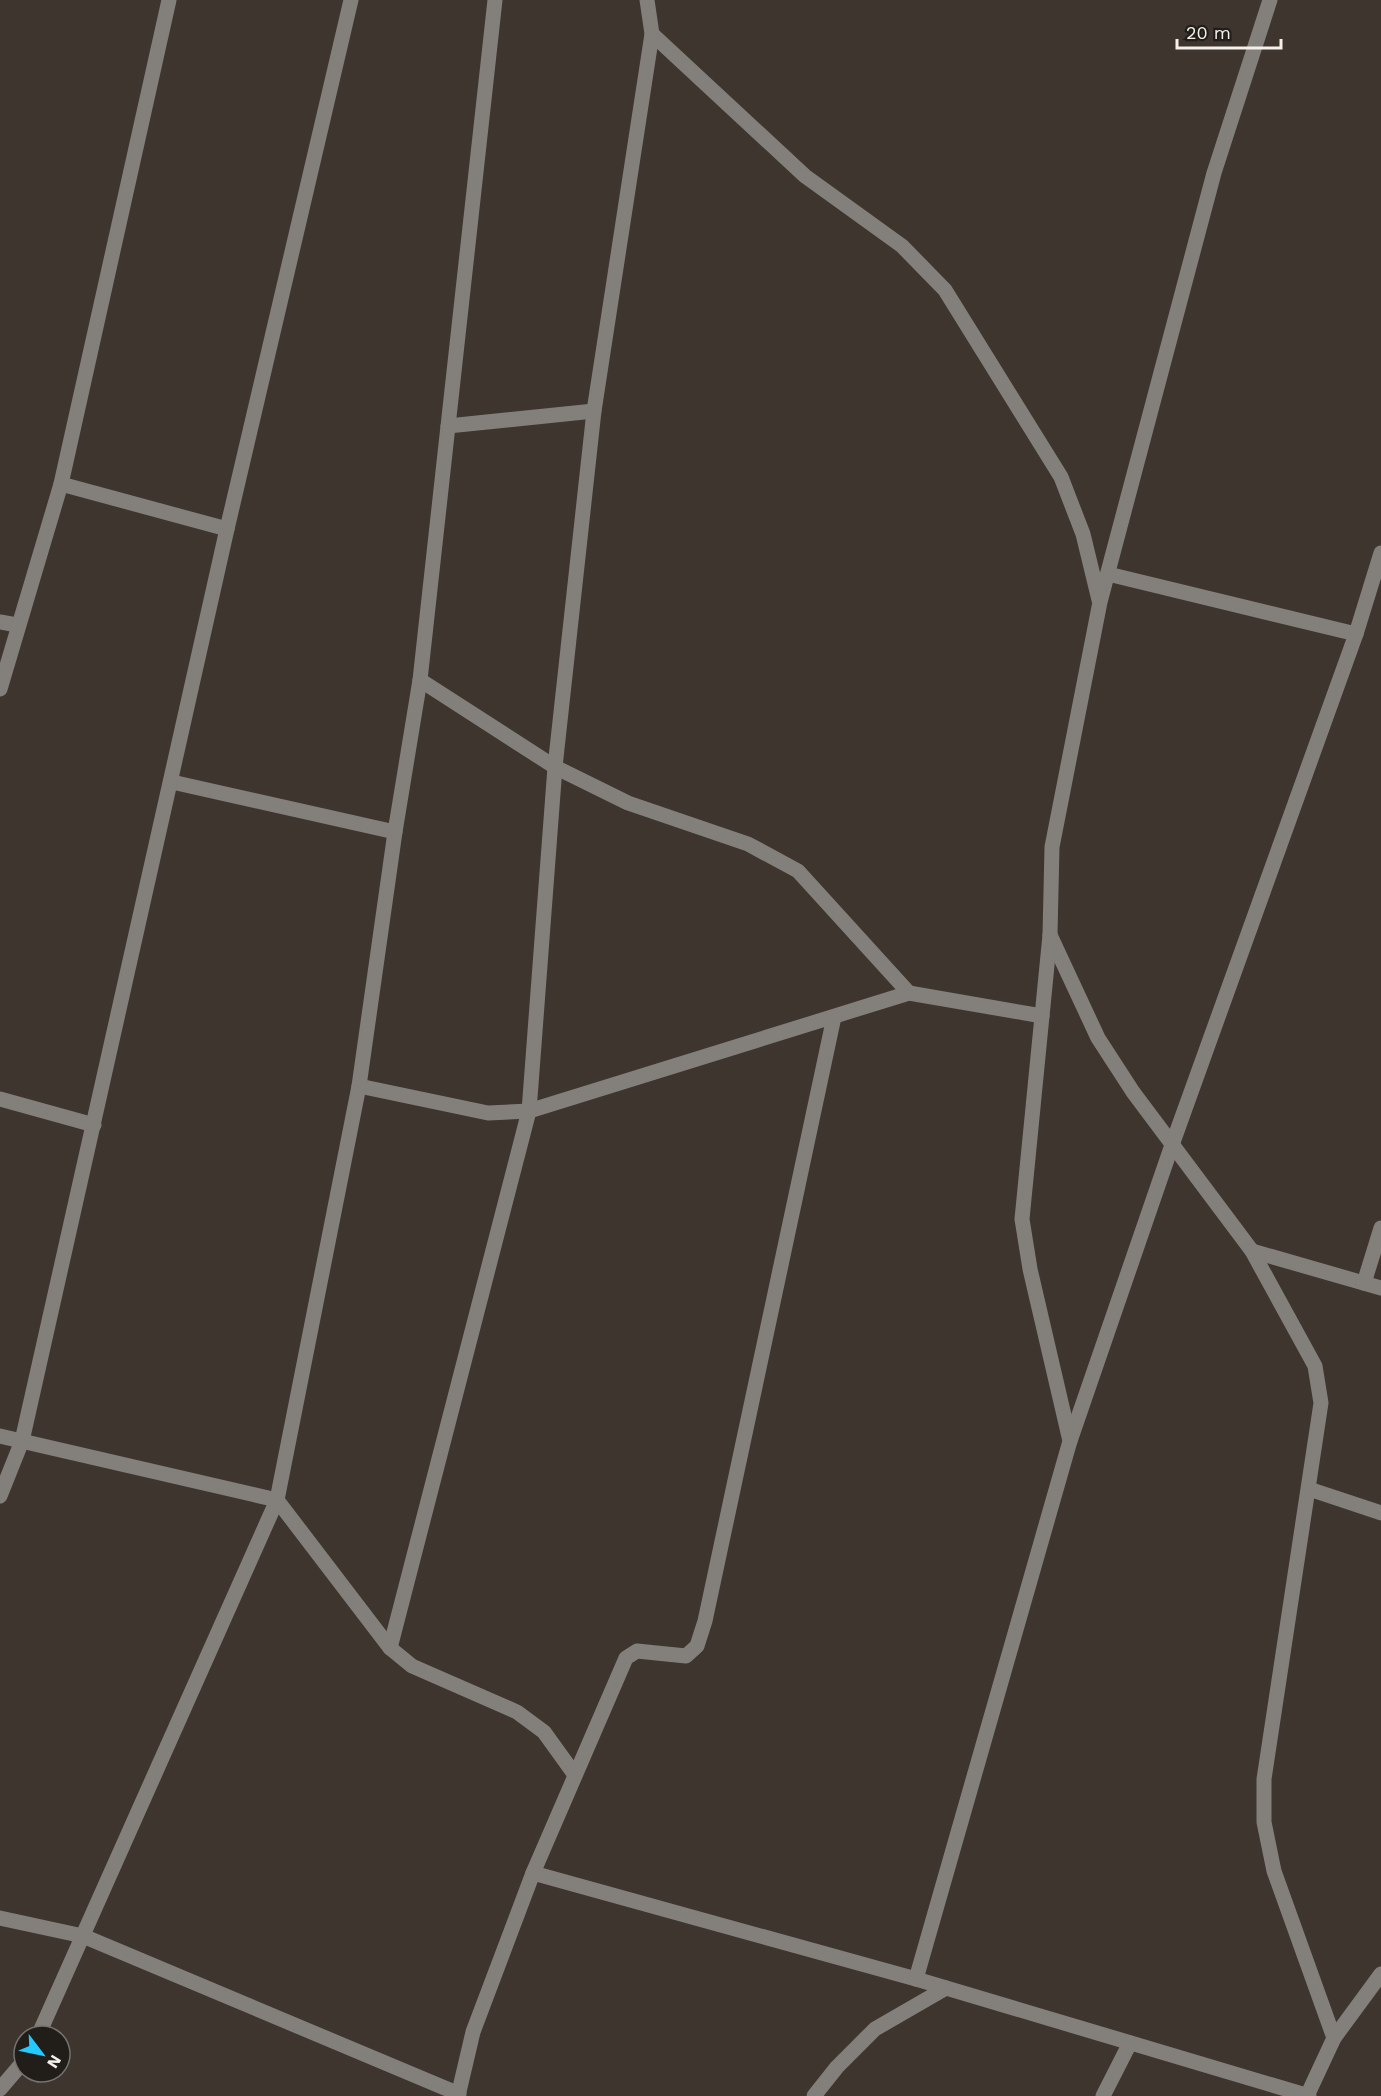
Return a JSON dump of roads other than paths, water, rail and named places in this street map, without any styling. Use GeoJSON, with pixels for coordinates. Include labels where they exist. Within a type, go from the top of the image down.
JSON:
{"type":"FeatureCollection","features":[{"type":"Feature","properties":{"kind":"street"},"geometry":{"type":"LineString","coordinates":[[0,688],[61,484],[169,0]]}},
{"type":"Feature","properties":{"kind":"street"},"geometry":{"type":"LineString","coordinates":[[0,1496],[22,1441],[172,782],[227,529],[351,0]]}},
{"type":"Feature","properties":{"kind":"street"},"geometry":{"type":"LineString","coordinates":[[44,2024],[277,1500],[359,1086],[395,832],[420,680],[495,0]]}},
{"type":"Feature","properties":{"kind":"street"},"geometry":{"type":"LineString","coordinates":[[390,1648],[529,1111],[555,766],[594,411],[652,34],[647,0]]}},
{"type":"Feature","properties":{"kind":"street"},"geometry":{"type":"LineString","coordinates":[[1070,1441],[1030,1269],[1022,1219],[1050,935],[1052,846],[1100,602],[1214,172],[1270,0]]}},
{"type":"Feature","properties":{"kind":"street"},"geometry":{"type":"LineString","coordinates":[[652,34],[805,176],[902,246],[945,290],[1061,477],[1083,534],[1100,602]]}},
{"type":"Feature","properties":{"kind":"street"},"geometry":{"type":"LineString","coordinates":[[448,426],[594,411]]}},
{"type":"Feature","properties":{"kind":"street"},"geometry":{"type":"LineString","coordinates":[[61,484],[227,529]]}},
{"type":"Feature","properties":{"kind":"street"},"geometry":{"type":"LineString","coordinates":[[916,1979],[1070,1441],[1172,1144],[1356,634],[1381,553]]}},
{"type":"Feature","properties":{"kind":"street"},"geometry":{"type":"LineString","coordinates":[[1108,574],[1356,634]]}},
{"type":"Feature","properties":{"kind":"street"},"geometry":{"type":"LineString","coordinates":[[0,622],[17,625]]}},
{"type":"Feature","properties":{"kind":"street"},"geometry":{"type":"LineString","coordinates":[[420,680],[555,766],[628,802],[748,844],[798,871],[909,993]]}},
{"type":"Feature","properties":{"kind":"street"},"geometry":{"type":"LineString","coordinates":[[172,782],[395,832]]}},
{"type":"Feature","properties":{"kind":"street"},"geometry":{"type":"LineString","coordinates":[[1050,935],[1098,1038],[1133,1092],[1252,1251],[1315,1366],[1321,1402],[1264,1779],[1264,1822],[1274,1871],[1334,2038]]}},
{"type":"Feature","properties":{"kind":"street"},"geometry":{"type":"LineString","coordinates":[[359,1086],[488,1113],[529,1111],[909,993],[1042,1016]]}},
{"type":"Feature","properties":{"kind":"street"},"geometry":{"type":"LineString","coordinates":[[0,1918],[84,1936],[458,2095],[473,2032],[533,1873],[626,1658],[637,1652],[686,1656],[697,1646],[708,1610],[834,1017]]}},
{"type":"Feature","properties":{"kind":"street"},"geometry":{"type":"LineString","coordinates":[[0,1099],[94,1125]]}},
{"type":"Feature","properties":{"kind":"street"},"geometry":{"type":"LineString","coordinates":[[1364,1283],[1381,1228]]}},
{"type":"Feature","properties":{"kind":"street"},"geometry":{"type":"LineString","coordinates":[[1252,1251],[1381,1288]]}},
{"type":"Feature","properties":{"kind":"street"},"geometry":{"type":"LineString","coordinates":[[0,1436],[277,1500],[390,1648],[412,1666],[517,1712],[544,1732],[575,1775]]}},
{"type":"Feature","properties":{"kind":"street"},"geometry":{"type":"LineString","coordinates":[[1309,1489],[1381,1513]]}},
{"type":"Feature","properties":{"kind":"street"},"geometry":{"type":"LineString","coordinates":[[533,1873],[916,1979],[1308,2096],[1334,2038],[1381,1974]]}},
{"type":"Feature","properties":{"kind":"street"},"geometry":{"type":"LineString","coordinates":[[814,2096],[837,2067],[875,2029],[946,1988]]}},
{"type":"Feature","properties":{"kind":"street"},"geometry":{"type":"LineString","coordinates":[[1103,2096],[1130,2043]]}},
{"type":"Feature","properties":{"kind":"street"},"geometry":{"type":"LineString","coordinates":[[0,2089],[12,2075]]}}]}
